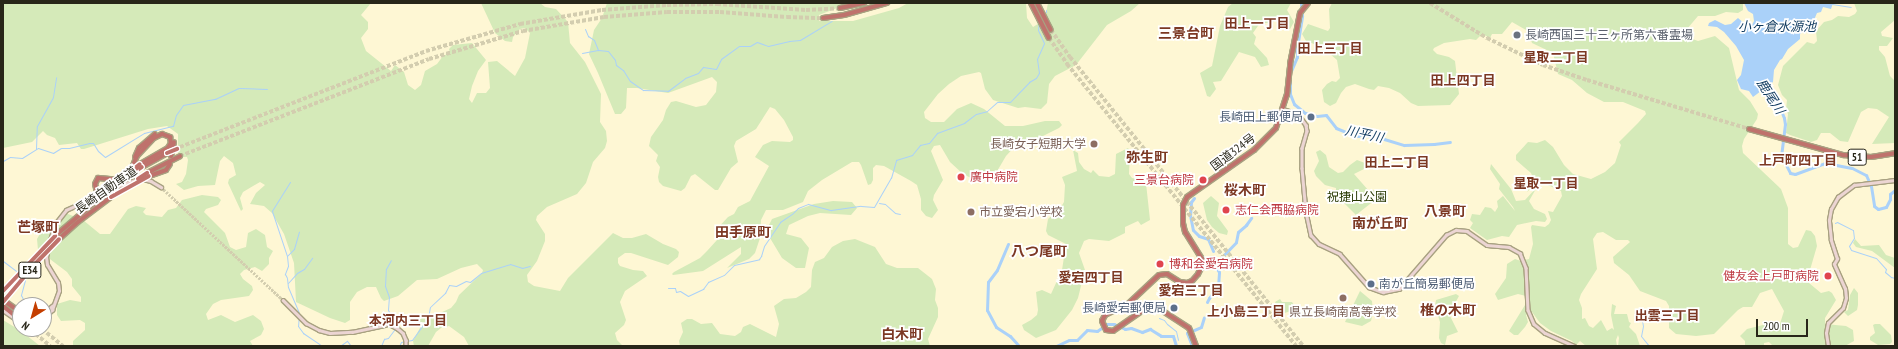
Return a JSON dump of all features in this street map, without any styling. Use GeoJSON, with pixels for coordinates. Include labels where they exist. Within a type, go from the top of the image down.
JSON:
{"type":"FeatureCollection","features":[{"type":"Feature","properties":{"kind":"highway"},"geometry":{"type":"LineString","coordinates":[[840,8],[864,3]]}},
{"type":"Feature","properties":{"kind":"highway"},"geometry":{"type":"LineString","coordinates":[[823,18],[849,14],[887,3]]}},
{"type":"Feature","properties":{"kind":"highway"},"geometry":{"type":"LineString","coordinates":[[1032,3],[1049,38]]}},
{"type":"Feature","properties":{"kind":"highway"},"geometry":{"type":"LineString","coordinates":[[1038,3],[1051,30]]}},
{"type":"Feature","properties":{"kind":"highway","name":"国道324号"},"geometry":{"type":"LineString","coordinates":[[1196,346],[1191,331],[1168,313],[1156,307],[1146,308],[1121,326],[1111,331],[1103,327],[1102,321],[1105,315],[1126,306],[1159,275],[1167,274],[1184,283],[1194,280],[1202,268],[1202,259],[1184,228],[1182,210],[1184,202],[1190,195],[1259,146],[1276,128],[1288,90],[1290,64],[1299,16],[1301,11],[1308,3]]}},
{"type":"Feature","properties":{"kind":"highway","name":"51"},"geometry":{"type":"LineString","coordinates":[[1751,129],[1819,150],[1858,157],[1895,153]]}},
{"type":"Feature","properties":{"kind":"highway"},"geometry":{"type":"LineString","coordinates":[[117,180],[127,176],[138,150],[155,134],[165,132],[171,136],[174,141],[169,155]]}},
{"type":"Feature","properties":{"kind":"highway"},"geometry":{"type":"LineString","coordinates":[[96,194],[95,182],[98,178],[117,180],[127,177],[137,156],[156,136],[164,134],[170,137],[172,143],[168,148],[141,166],[96,194]]}},
{"type":"Feature","properties":{"kind":"highway","name":"長崎自動車道"},"geometry":{"type":"LineString","coordinates":[[141,166],[169,155],[179,148]]}},
{"type":"Feature","properties":{"kind":"highway","name":"長崎自動車道"},"geometry":{"type":"LineString","coordinates":[[3,291],[57,238],[101,204],[180,156]]}},
{"type":"Feature","properties":{"kind":"highway"},"geometry":{"type":"LineString","coordinates":[[148,175],[166,170],[170,164]]}},
{"type":"Feature","properties":{"kind":"highway"},"geometry":{"type":"LineString","coordinates":[[96,194],[104,193]]}},
{"type":"Feature","properties":{"kind":"highway","name":"長崎自動車道"},"geometry":{"type":"LineString","coordinates":[[3,301],[96,194]]}},
{"type":"Feature","properties":{"kind":"highway"},"geometry":{"type":"LineString","coordinates":[[3,301],[12,307]]}},
{"type":"Feature","properties":{"kind":"highway"},"geometry":{"type":"LineString","coordinates":[[3,306],[12,314]]}},
{"type":"Feature","properties":{"kind":"main road"},"geometry":{"type":"LineString","coordinates":[[1283,109],[1298,114],[1306,125],[1307,130],[1302,148],[1302,168],[1306,212],[1311,235],[1319,244],[1340,254],[1369,287],[1383,292],[1399,289],[1446,235],[1458,230],[1467,231],[1491,247],[1504,246],[1514,248],[1522,255],[1526,268],[1528,310],[1534,324],[1545,333],[1574,346]]}},
{"type":"Feature","properties":{"kind":"main road"},"geometry":{"type":"LineString","coordinates":[[52,305],[57,299],[59,287],[49,270],[46,258],[54,229],[61,215],[68,209],[96,194],[135,179],[145,179],[161,187]]}},
{"type":"Feature","properties":{"kind":"main road"},"geometry":{"type":"LineString","coordinates":[[1828,346],[1826,333],[1828,323],[1843,308],[1846,298],[1845,289],[1834,264],[1837,259],[1831,242],[1829,220],[1831,209],[1838,197],[1854,185],[1895,180]]}},
{"type":"Feature","properties":{"kind":"main road"},"geometry":{"type":"LineString","coordinates":[[104,193],[125,183]]}},
{"type":"Feature","properties":{"kind":"main road"},"geometry":{"type":"LineString","coordinates":[[61,215],[96,194]]}},
{"type":"Feature","properties":{"kind":"main road"},"geometry":{"type":"LineString","coordinates":[[283,300],[313,328],[330,333],[352,332],[385,325],[401,330],[406,343]]}},
{"type":"Feature","properties":{"kind":"main road"},"geometry":{"type":"LineString","coordinates":[[3,310],[12,318]]}},
{"type":"Feature","properties":{"kind":"green space"},"geometry":{"type":"Polygon","coordinates":[[[3,3],[371,3],[361,15],[368,22],[368,29],[361,38],[366,51],[391,71],[395,65],[404,72],[408,85],[415,90],[421,85],[425,71],[437,64],[443,56],[450,53],[449,49],[453,45],[472,43],[486,60],[478,71],[472,86],[469,99],[472,103],[477,93],[486,93],[490,88],[488,62],[497,61],[515,76],[525,58],[530,33],[525,28],[520,29],[513,37],[512,42],[505,41],[495,33],[481,3],[540,3],[545,7],[556,9],[568,22],[570,43],[585,62],[601,94],[600,122],[606,131],[607,141],[605,148],[593,162],[586,183],[577,194],[547,207],[537,216],[536,220],[545,234],[545,241],[537,261],[527,275],[528,282],[534,286],[560,291],[568,278],[613,233],[623,238],[632,238],[646,234],[663,244],[676,249],[679,252],[678,257],[668,265],[631,253],[625,253],[618,258],[618,263],[620,266],[643,271],[647,276],[625,291],[620,302],[626,320],[624,325],[615,333],[617,340],[623,346],[469,346],[464,337],[449,326],[441,328],[436,332],[428,346],[414,346],[413,341],[422,324],[419,321],[420,318],[423,316],[436,318],[440,313],[451,308],[459,295],[482,273],[483,270],[477,264],[461,268],[437,279],[417,280],[398,296],[384,301],[376,287],[367,287],[357,292],[350,302],[350,320],[345,323],[330,318],[296,302],[294,263],[284,234],[272,213],[264,206],[250,204],[256,193],[265,185],[260,182],[243,192],[240,198],[243,209],[241,211],[228,183],[229,179],[236,175],[233,163],[224,156],[220,161],[215,185],[198,186],[184,190],[176,184],[182,182],[186,174],[188,160],[187,157],[181,157],[178,152],[178,134],[167,126],[148,129],[84,149],[81,149],[77,143],[59,145],[55,138],[47,135],[43,131],[32,142],[3,148],[3,3]]]}},
{"type":"Feature","properties":{"kind":"green space"},"geometry":{"type":"Polygon","coordinates":[[[607,3],[850,3],[819,15],[819,21],[853,21],[899,8],[908,3],[1026,3],[1027,18],[1033,27],[1041,22],[1046,13],[1048,3],[1140,3],[1131,11],[1107,25],[1076,65],[1055,76],[1049,84],[1047,103],[1041,109],[1025,107],[1018,108],[993,100],[985,89],[981,73],[979,72],[961,76],[938,94],[924,112],[925,118],[931,122],[944,122],[957,109],[971,103],[984,109],[1005,126],[1023,126],[1045,121],[1059,121],[1062,125],[1043,136],[1019,142],[1006,156],[996,173],[983,181],[977,181],[963,174],[950,162],[940,145],[934,146],[931,151],[943,180],[934,195],[933,200],[938,210],[932,218],[926,216],[921,210],[921,199],[917,185],[884,166],[876,165],[873,168],[873,180],[871,184],[868,185],[859,162],[852,162],[822,180],[808,191],[803,202],[783,210],[766,210],[761,220],[760,238],[755,253],[749,259],[727,268],[741,254],[741,247],[703,271],[673,275],[672,274],[674,272],[700,258],[717,240],[715,233],[716,230],[728,217],[734,214],[738,207],[750,201],[769,166],[755,157],[763,145],[772,141],[790,142],[793,140],[793,137],[784,120],[775,109],[770,107],[756,129],[736,141],[734,146],[738,162],[731,168],[718,190],[715,190],[695,174],[691,176],[685,188],[681,191],[663,186],[659,182],[658,177],[660,167],[656,161],[658,155],[649,146],[651,137],[663,120],[666,110],[671,102],[676,101],[696,107],[706,105],[716,92],[717,82],[712,77],[668,93],[637,88],[627,88],[626,108],[621,114],[615,114],[589,54],[594,30],[602,18],[607,3]]]}},
{"type":"Feature","properties":{"kind":"green space"},"geometry":{"type":"Polygon","coordinates":[[[1233,3],[1291,3],[1287,10],[1294,22],[1290,29],[1286,30],[1283,21],[1278,19],[1271,23],[1260,23],[1253,33],[1256,37],[1254,44],[1267,58],[1269,65],[1261,67],[1255,57],[1239,52],[1221,81],[1213,82],[1216,89],[1210,97],[1207,96],[1200,73],[1212,66],[1220,26],[1228,7],[1233,3]]]}},
{"type":"Feature","properties":{"kind":"green space"},"geometry":{"type":"Polygon","coordinates":[[[1332,3],[1743,3],[1743,10],[1738,13],[1726,12],[1715,16],[1698,16],[1682,35],[1698,41],[1715,36],[1729,48],[1739,90],[1750,101],[1758,114],[1757,119],[1744,139],[1742,146],[1743,153],[1781,189],[1788,208],[1788,244],[1793,248],[1798,247],[1806,230],[1811,231],[1815,236],[1817,246],[1810,270],[1809,283],[1821,293],[1829,291],[1836,300],[1825,318],[1825,324],[1846,326],[1853,330],[1854,341],[1845,346],[1773,346],[1769,342],[1764,343],[1764,346],[1745,346],[1745,341],[1740,336],[1747,329],[1767,324],[1778,330],[1784,311],[1772,289],[1760,293],[1752,307],[1743,307],[1738,310],[1714,334],[1696,336],[1676,334],[1669,328],[1669,306],[1666,301],[1640,291],[1629,275],[1614,263],[1613,257],[1630,242],[1628,240],[1616,240],[1603,232],[1597,233],[1593,239],[1597,269],[1581,294],[1579,300],[1582,308],[1582,319],[1585,318],[1589,326],[1593,328],[1601,320],[1607,331],[1612,328],[1614,330],[1611,315],[1612,304],[1616,306],[1614,314],[1627,314],[1629,322],[1631,323],[1629,327],[1636,334],[1640,346],[1618,346],[1618,335],[1616,340],[1617,346],[1586,346],[1580,341],[1576,345],[1572,341],[1551,331],[1540,323],[1532,312],[1526,315],[1528,322],[1525,327],[1518,335],[1514,335],[1509,331],[1525,305],[1526,296],[1518,294],[1498,300],[1495,294],[1506,278],[1507,264],[1515,259],[1521,261],[1529,259],[1533,244],[1532,225],[1545,227],[1549,224],[1551,220],[1548,211],[1553,212],[1562,196],[1561,191],[1539,181],[1527,192],[1534,180],[1531,173],[1516,160],[1516,155],[1528,142],[1537,143],[1545,140],[1553,147],[1564,165],[1573,174],[1591,179],[1605,172],[1615,163],[1621,145],[1619,142],[1646,114],[1645,111],[1623,102],[1604,102],[1587,93],[1572,80],[1558,74],[1553,53],[1532,43],[1528,31],[1512,22],[1502,34],[1492,34],[1490,38],[1482,34],[1476,40],[1470,39],[1444,43],[1434,48],[1433,50],[1437,54],[1449,57],[1455,61],[1459,94],[1450,105],[1418,106],[1411,103],[1400,93],[1389,88],[1378,86],[1374,90],[1355,84],[1346,87],[1336,103],[1330,106],[1324,102],[1322,90],[1327,84],[1332,81],[1336,82],[1340,78],[1337,60],[1322,47],[1306,41],[1302,34],[1308,24],[1328,31],[1330,28],[1329,9],[1332,3]]]}},
{"type":"Feature","properties":{"kind":"green space"},"geometry":{"type":"Polygon","coordinates":[[[1854,3],[1895,3],[1895,20],[1881,32],[1882,36],[1893,38],[1887,46],[1879,46],[1879,50],[1885,57],[1890,76],[1895,81],[1895,143],[1872,144],[1889,117],[1877,109],[1868,108],[1861,112],[1848,142],[1840,141],[1830,133],[1821,133],[1817,140],[1811,142],[1786,133],[1788,114],[1786,109],[1787,100],[1782,95],[1778,85],[1783,66],[1807,42],[1814,44],[1817,41],[1816,31],[1824,22],[1832,20],[1838,16],[1849,17],[1855,14],[1857,11],[1854,3]]]}},
{"type":"Feature","properties":{"kind":"green space"},"geometry":{"type":"Polygon","coordinates":[[[1128,148],[1130,151],[1129,174],[1132,178],[1144,181],[1146,183],[1150,220],[1141,225],[1138,221],[1125,227],[1125,233],[1109,241],[1089,239],[1084,241],[1079,253],[1085,270],[1078,298],[1072,310],[1056,330],[1036,338],[1024,330],[1022,325],[1037,315],[1038,310],[1036,292],[1042,290],[1051,294],[1062,270],[1066,244],[1048,235],[1046,231],[1048,219],[1061,207],[1064,202],[1065,185],[1062,177],[1077,171],[1073,150],[1078,153],[1079,162],[1084,169],[1091,173],[1093,170],[1099,176],[1109,177],[1115,174],[1116,154],[1128,148]]]}},
{"type":"Feature","properties":{"kind":"green space","name":"祝捷山公園"},"geometry":{"type":"Polygon","coordinates":[[[1320,150],[1326,155],[1329,167],[1338,173],[1343,172],[1357,160],[1365,163],[1367,166],[1364,169],[1354,174],[1369,191],[1386,189],[1387,195],[1375,200],[1356,215],[1336,195],[1336,188],[1325,185],[1316,176],[1314,171],[1319,161],[1316,152],[1320,150]]]}},
{"type":"Feature","properties":{"kind":"green space"},"geometry":{"type":"Polygon","coordinates":[[[1491,164],[1511,189],[1516,201],[1525,200],[1537,187],[1529,201],[1534,209],[1545,214],[1547,219],[1545,222],[1536,221],[1517,225],[1509,237],[1502,236],[1487,240],[1470,228],[1473,223],[1470,220],[1472,214],[1480,215],[1485,207],[1491,208],[1495,212],[1498,207],[1497,201],[1503,196],[1515,211],[1499,189],[1500,184],[1490,169],[1491,164]]]}},
{"type":"Feature","properties":{"kind":"green space"},"geometry":{"type":"Polygon","coordinates":[[[202,195],[218,197],[221,200],[218,205],[206,209],[204,212],[225,233],[230,247],[236,250],[246,247],[248,233],[256,229],[265,235],[267,247],[273,251],[269,258],[269,264],[262,271],[255,267],[244,270],[240,274],[243,279],[252,286],[253,290],[249,296],[221,300],[213,304],[206,314],[208,320],[221,315],[235,322],[253,315],[261,321],[264,329],[261,335],[250,341],[253,346],[73,346],[73,341],[85,330],[85,323],[80,320],[61,321],[57,315],[57,304],[70,300],[81,302],[81,297],[72,286],[72,279],[67,272],[38,250],[37,239],[44,227],[52,224],[63,212],[83,220],[100,234],[110,234],[128,209],[136,206],[146,208],[143,212],[146,215],[162,217],[168,210],[176,208],[182,200],[202,195]]]}},
{"type":"Feature","properties":{"kind":"green space"},"geometry":{"type":"Polygon","coordinates":[[[1211,196],[1219,203],[1217,216],[1228,231],[1227,235],[1219,233],[1207,220],[1203,203],[1211,196]]]}},
{"type":"Feature","properties":{"kind":"green space"},"geometry":{"type":"Polygon","coordinates":[[[833,201],[852,202],[857,208],[851,215],[820,213],[808,216],[789,225],[786,234],[801,238],[809,248],[805,268],[796,268],[782,258],[770,238],[769,225],[772,219],[814,204],[833,201]]]}},
{"type":"Feature","properties":{"kind":"green space"},"geometry":{"type":"Polygon","coordinates":[[[855,239],[875,247],[886,264],[897,268],[918,268],[932,279],[936,289],[935,300],[938,308],[938,317],[928,339],[930,346],[680,346],[679,341],[683,332],[681,323],[687,319],[692,319],[701,324],[712,323],[720,334],[735,336],[741,332],[743,327],[750,324],[776,337],[779,324],[774,306],[784,299],[796,298],[806,292],[811,287],[812,270],[815,262],[824,258],[832,247],[843,241],[855,239]]]}},
{"type":"Feature","properties":{"kind":"green space"},"geometry":{"type":"Polygon","coordinates":[[[1855,239],[1861,246],[1879,245],[1886,255],[1895,258],[1895,268],[1872,251],[1856,247],[1853,243],[1855,239]]]}},
{"type":"Feature","properties":{"kind":"green space"},"geometry":{"type":"Polygon","coordinates":[[[1854,288],[1858,293],[1857,310],[1848,316],[1844,312],[1848,310],[1850,295],[1854,288]]]}},
{"type":"Feature","properties":{"kind":"green space"},"geometry":{"type":"Polygon","coordinates":[[[1360,291],[1372,301],[1373,313],[1371,321],[1362,326],[1345,322],[1360,291]]]}},
{"type":"Feature","properties":{"kind":"green space"},"geometry":{"type":"Polygon","coordinates":[[[1456,294],[1459,296],[1449,314],[1458,332],[1447,336],[1445,345],[1441,343],[1439,338],[1440,322],[1435,306],[1436,300],[1456,294]]]}},
{"type":"Feature","properties":{"kind":"green space"},"geometry":{"type":"Polygon","coordinates":[[[1280,299],[1282,302],[1292,302],[1296,308],[1294,317],[1291,311],[1281,314],[1275,302],[1280,299]]]}},
{"type":"Feature","properties":{"kind":"green space"},"geometry":{"type":"Polygon","coordinates":[[[3,320],[12,326],[12,337],[29,337],[40,346],[3,346],[3,320]]]}},
{"type":"Feature","properties":{"kind":"green space"},"geometry":{"type":"Polygon","coordinates":[[[1880,324],[1891,335],[1892,342],[1890,344],[1878,345],[1870,340],[1870,337],[1875,333],[1873,325],[1880,324]]]}},
{"type":"Feature","properties":{"kind":"water","name":"小ヶ倉水源池"},"geometry":{"type":"Polygon","coordinates":[[[1744,3],[1833,3],[1831,9],[1823,7],[1821,12],[1817,13],[1814,20],[1807,22],[1807,28],[1809,31],[1804,31],[1800,34],[1800,39],[1788,49],[1780,60],[1774,70],[1773,82],[1753,97],[1749,91],[1741,89],[1737,80],[1741,75],[1744,60],[1736,46],[1724,32],[1717,27],[1708,26],[1709,23],[1715,20],[1725,25],[1731,24],[1738,18],[1746,25],[1751,27],[1754,21],[1753,14],[1748,11],[1744,3]]]}},
{"type":"Feature","properties":{"kind":"waterway","name":"川平川"},"geometry":{"type":"LineString","coordinates":[[1291,71],[1297,57],[1302,15],[1301,3]]}},
{"type":"Feature","properties":{"kind":"waterway"},"geometry":{"type":"LineString","coordinates":[[1832,4],[1851,7]]}},
{"type":"Feature","properties":{"kind":"waterway"},"geometry":{"type":"LineString","coordinates":[[582,53],[598,50],[608,51],[615,60],[616,65],[623,70],[630,81],[643,90],[668,91],[685,78],[698,73],[703,67],[716,69],[721,59],[739,46],[750,46],[757,42],[768,46],[800,40],[832,21]]}},
{"type":"Feature","properties":{"kind":"waterway"},"geometry":{"type":"LineString","coordinates":[[668,288],[675,288],[676,292],[680,291],[688,296],[703,289],[708,282],[724,275],[734,265],[759,259],[764,246],[780,222],[798,208],[808,204],[831,210],[861,206],[874,207],[891,178],[896,160],[912,155],[920,145],[929,143],[937,133],[964,123],[976,114],[987,111],[997,102],[1010,102],[1029,82],[1036,78],[1039,73],[1037,59],[1044,43],[1038,30],[1039,22]]}},
{"type":"Feature","properties":{"kind":"waterway"},"geometry":{"type":"LineString","coordinates":[[585,29],[588,36],[594,40],[598,50]]}},
{"type":"Feature","properties":{"kind":"waterway"},"geometry":{"type":"LineString","coordinates":[[36,149],[37,126],[53,97],[56,77]]}},
{"type":"Feature","properties":{"kind":"waterway","name":"川平川"},"geometry":{"type":"LineString","coordinates":[[1290,79],[1290,94],[1294,104],[1305,113],[1317,116],[1326,115],[1336,128],[1346,132],[1358,136],[1363,133],[1376,139],[1384,139],[1404,145],[1450,142]]}},
{"type":"Feature","properties":{"kind":"waterway","name":"鹿尾川"},"geometry":{"type":"LineString","coordinates":[[1763,86],[1780,108],[1784,118],[1785,124],[1781,155],[1790,173],[1795,174],[1826,163],[1852,168],[1866,175],[1871,186],[1874,206],[1878,209],[1886,207],[1890,199],[1890,194],[1895,190]]}},
{"type":"Feature","properties":{"kind":"waterway"},"geometry":{"type":"LineString","coordinates":[[3,161],[10,157],[22,158],[38,148],[53,153],[61,148],[69,148],[89,143],[93,143],[98,151],[105,157],[144,133],[173,126],[176,115],[183,105],[215,99],[239,88],[267,89]]}},
{"type":"Feature","properties":{"kind":"waterway"},"geometry":{"type":"LineString","coordinates":[[290,182],[272,211],[287,256],[288,266],[285,274],[288,287],[299,313],[298,326],[303,333],[322,346]]}},
{"type":"Feature","properties":{"kind":"waterway"},"geometry":{"type":"LineString","coordinates":[[1194,198],[1191,202],[1190,215],[1193,230],[1199,236],[1208,239],[1213,251]]}},
{"type":"Feature","properties":{"kind":"waterway"},"geometry":{"type":"LineString","coordinates":[[879,203],[885,204],[895,213],[900,214]]}},
{"type":"Feature","properties":{"kind":"waterway"},"geometry":{"type":"LineString","coordinates":[[1207,302],[1218,287],[1219,272],[1215,264],[1236,242],[1238,232],[1251,218]]}},
{"type":"Feature","properties":{"kind":"waterway"},"geometry":{"type":"LineString","coordinates":[[1835,223],[1837,222],[1853,230],[1854,238],[1849,246],[1851,250],[1876,258],[1886,269],[1885,272],[1891,277],[1895,278]]}},
{"type":"Feature","properties":{"kind":"waterway"},"geometry":{"type":"LineString","coordinates":[[287,256],[294,249],[299,232]]}},
{"type":"Feature","properties":{"kind":"waterway"},"geometry":{"type":"LineString","coordinates":[[1008,244],[997,270],[988,282],[987,310],[996,327],[1010,336],[1019,346]]}},
{"type":"Feature","properties":{"kind":"waterway"},"geometry":{"type":"LineString","coordinates":[[288,283],[297,273],[304,269],[312,258]]}},
{"type":"Feature","properties":{"kind":"waterway"},"geometry":{"type":"LineString","coordinates":[[381,346],[384,339],[388,338],[394,330],[395,322],[388,310],[389,297],[385,286],[386,269],[391,260]]}},
{"type":"Feature","properties":{"kind":"waterway"},"geometry":{"type":"LineString","coordinates":[[3,261],[19,273]]}},
{"type":"Feature","properties":{"kind":"waterway"},"geometry":{"type":"LineString","coordinates":[[399,346],[401,342],[412,340],[428,318],[430,307],[445,293],[449,285],[456,286],[466,281],[470,282],[481,273],[510,264],[522,268],[530,266]]}},
{"type":"Feature","properties":{"kind":"waterway"},"geometry":{"type":"LineString","coordinates":[[22,297],[21,295],[25,280]]}},
{"type":"Feature","properties":{"kind":"waterway"},"geometry":{"type":"LineString","coordinates":[[1640,309],[1643,326],[1641,336],[1649,346]]}},
{"type":"Feature","properties":{"kind":"waterway"},"geometry":{"type":"LineString","coordinates":[[1192,346],[1187,333],[1201,327],[1204,317]]}},
{"type":"Feature","properties":{"kind":"waterway"},"geometry":{"type":"LineString","coordinates":[[1159,318],[1164,320],[1176,331],[1178,340]]}},
{"type":"Feature","properties":{"kind":"waterway"},"geometry":{"type":"LineString","coordinates":[[1056,346],[1069,340],[1077,340],[1087,330],[1097,331],[1107,324],[1114,324],[1125,329],[1131,328],[1142,332],[1150,329],[1161,336],[1173,336],[1176,346]]}},
{"type":"Feature","properties":{"kind":"waterway"},"geometry":{"type":"LineString","coordinates":[[340,346],[347,341],[351,346]]}},
{"type":"Feature","properties":{"kind":"tunnel"},"geometry":{"type":"LineString","coordinates":[[1430,3],[1487,38],[1543,65],[1587,80],[1749,129]]}},
{"type":"Feature","properties":{"kind":"tunnel"},"geometry":{"type":"LineString","coordinates":[[180,147],[426,51],[520,24],[602,10],[667,5],[717,4],[806,10],[840,8]]}},
{"type":"Feature","properties":{"kind":"tunnel"},"geometry":{"type":"LineString","coordinates":[[180,156],[429,59],[523,31],[604,17],[667,12],[720,12],[823,18]]}},
{"type":"Feature","properties":{"kind":"tunnel"},"geometry":{"type":"LineString","coordinates":[[1051,30],[1070,57],[1303,346]]}},
{"type":"Feature","properties":{"kind":"tunnel"},"geometry":{"type":"LineString","coordinates":[[1049,38],[1067,64],[1296,346]]}},
{"type":"Feature","properties":{"kind":"tunnel"},"geometry":{"type":"LineString","coordinates":[[161,187],[283,300]]}},
{"type":"Feature","properties":{"kind":"tunnel"},"geometry":{"type":"LineString","coordinates":[[39,337],[50,346]]}},
{"type":"Feature","properties":{"kind":"tunnel"},"geometry":{"type":"LineString","coordinates":[[52,337],[63,346]]}},
{"type":"Feature","properties":{"kind":"place","name":"長崎西国三十三ヶ所第六番霊場"},"geometry":{"type":"Point","coordinates":[1517,35]}},
{"type":"Feature","properties":{"kind":"place","name":"長崎田上郵便局"},"geometry":{"type":"Point","coordinates":[1311,117]}},
{"type":"Feature","properties":{"kind":"place","name":"長崎女子短期大学"},"geometry":{"type":"Point","coordinates":[1094,144]}},
{"type":"Feature","properties":{"kind":"place","name":"廣中病院"},"geometry":{"type":"Point","coordinates":[961,177]}},
{"type":"Feature","properties":{"kind":"place","name":"三景台病院"},"geometry":{"type":"Point","coordinates":[1203,180]}},
{"type":"Feature","properties":{"kind":"place","name":"志仁会西脇病院"},"geometry":{"type":"Point","coordinates":[1226,210]}},
{"type":"Feature","properties":{"kind":"place","name":"市立愛宕小学校"},"geometry":{"type":"Point","coordinates":[971,212]}},
{"type":"Feature","properties":{"kind":"place","name":"博和会愛宕病院"},"geometry":{"type":"Point","coordinates":[1160,264]}},
{"type":"Feature","properties":{"kind":"place","name":"健友会上戸町病院"},"geometry":{"type":"Point","coordinates":[1828,276]}},
{"type":"Feature","properties":{"kind":"place","name":"南が丘簡易郵便局"},"geometry":{"type":"Point","coordinates":[1371,284]}},
{"type":"Feature","properties":{"kind":"place","name":"県立長崎南高等学校"},"geometry":{"type":"Point","coordinates":[1343,298]}},
{"type":"Feature","properties":{"kind":"place","name":"長崎愛宕郵便局"},"geometry":{"type":"Point","coordinates":[1174,308]}},
{"type":"Feature","properties":{"kind":"district","name":"田上一丁目"},"geometry":{"type":"Point","coordinates":[1257,24]}},
{"type":"Feature","properties":{"kind":"district","name":"三景台町"},"geometry":{"type":"Point","coordinates":[1186,33]}},
{"type":"Feature","properties":{"kind":"district","name":"田上三丁目"},"geometry":{"type":"Point","coordinates":[1330,49]}},
{"type":"Feature","properties":{"kind":"district","name":"星取二丁目"},"geometry":{"type":"Point","coordinates":[1556,58]}},
{"type":"Feature","properties":{"kind":"district","name":"田上四丁目"},"geometry":{"type":"Point","coordinates":[1463,81]}},
{"type":"Feature","properties":{"kind":"district","name":"弥生町"},"geometry":{"type":"Point","coordinates":[1147,157]}},
{"type":"Feature","properties":{"kind":"district","name":"上戸町四丁目"},"geometry":{"type":"Point","coordinates":[1798,161]}},
{"type":"Feature","properties":{"kind":"district","name":"田上二丁目"},"geometry":{"type":"Point","coordinates":[1397,163]}},
{"type":"Feature","properties":{"kind":"district","name":"星取一丁目"},"geometry":{"type":"Point","coordinates":[1546,184]}},
{"type":"Feature","properties":{"kind":"district","name":"桜木町"},"geometry":{"type":"Point","coordinates":[1245,190]}},
{"type":"Feature","properties":{"kind":"district","name":"八景町"},"geometry":{"type":"Point","coordinates":[1445,211]}},
{"type":"Feature","properties":{"kind":"district","name":"南が丘町"},"geometry":{"type":"Point","coordinates":[1380,223]}},
{"type":"Feature","properties":{"kind":"district","name":"芒塚町"},"geometry":{"type":"Point","coordinates":[38,227]}},
{"type":"Feature","properties":{"kind":"district","name":"田手原町"},"geometry":{"type":"Point","coordinates":[743,232]}},
{"type":"Feature","properties":{"kind":"district","name":"八つ尾町"},"geometry":{"type":"Point","coordinates":[1039,251]}},
{"type":"Feature","properties":{"kind":"district","name":"愛宕四丁目"},"geometry":{"type":"Point","coordinates":[1091,278]}},
{"type":"Feature","properties":{"kind":"district","name":"愛宕三丁目"},"geometry":{"type":"Point","coordinates":[1191,291]}},
{"type":"Feature","properties":{"kind":"district","name":"椎の木町"},"geometry":{"type":"Point","coordinates":[1448,310]}},
{"type":"Feature","properties":{"kind":"district","name":"上小島三丁目"},"geometry":{"type":"Point","coordinates":[1246,312]}},
{"type":"Feature","properties":{"kind":"district","name":"出雲三丁目"},"geometry":{"type":"Point","coordinates":[1667,316]}},
{"type":"Feature","properties":{"kind":"district","name":"本河内三丁目"},"geometry":{"type":"Point","coordinates":[408,321]}},
{"type":"Feature","properties":{"kind":"district","name":"白木町"},"geometry":{"type":"Point","coordinates":[902,334]}}]}
